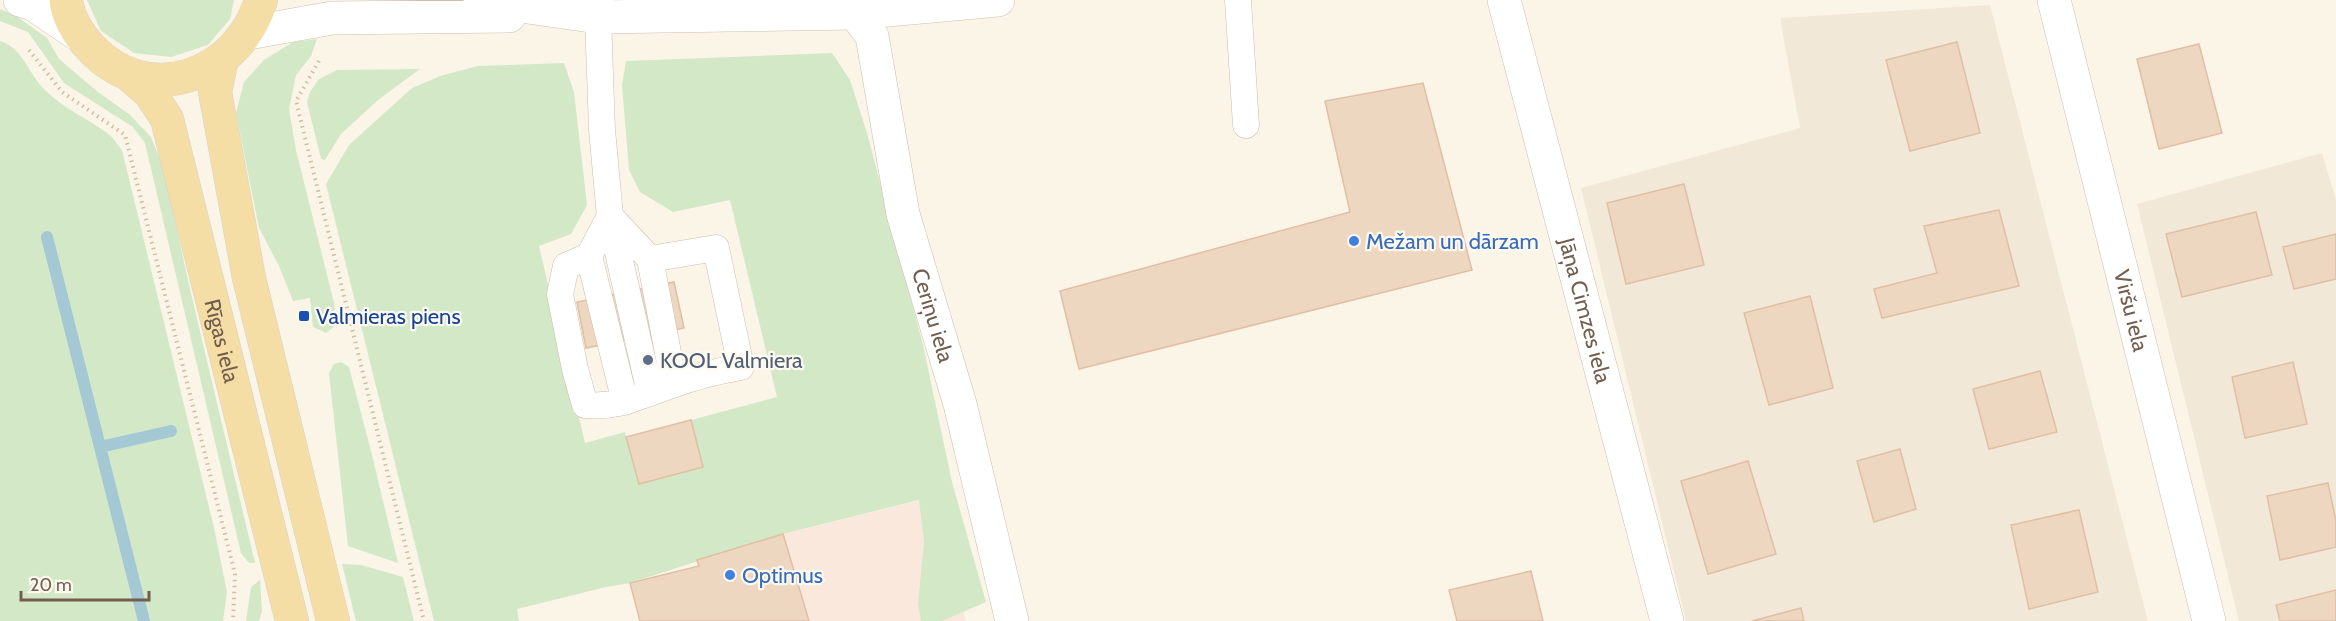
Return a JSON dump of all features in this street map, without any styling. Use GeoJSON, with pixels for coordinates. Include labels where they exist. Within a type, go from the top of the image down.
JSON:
{"type":"FeatureCollection","features":[{"type":"Feature","properties":{"kind":"main road"},"geometry":{"type":"LineString","coordinates":[[66,0],[67,8],[79,35],[101,58],[127,73],[157,80],[188,77],[211,67],[222,59],[248,33],[261,0]]}},
{"type":"Feature","properties":{"kind":"main road","name":"Rīgas iela"},"geometry":{"type":"LineString","coordinates":[[222,59],[215,92],[249,278],[333,621]]}},
{"type":"Feature","properties":{"kind":"main road","name":"Rīgas iela"},"geometry":{"type":"LineString","coordinates":[[127,73],[150,93],[167,119],[287,617]]}},
{"type":"Feature","properties":{"kind":"street"},"geometry":{"type":"LineString","coordinates":[[20,0],[33,4],[79,35]]}},
{"type":"Feature","properties":{"kind":"street"},"geometry":{"type":"LineString","coordinates":[[480,0],[591,11]]}},
{"type":"Feature","properties":{"kind":"street"},"geometry":{"type":"LineString","coordinates":[[248,33],[332,18],[591,11],[855,13],[998,0]]}},
{"type":"Feature","properties":{"kind":"street","name":"Jāņa Cimzes iela"},"geometry":{"type":"LineString","coordinates":[[1504,0],[1666,621]]}},
{"type":"Feature","properties":{"kind":"street","name":"Viršu iela"},"geometry":{"type":"LineString","coordinates":[[2054,0],[2209,621]]}},
{"type":"Feature","properties":{"kind":"street","name":"Ceriņu iela"},"geometry":{"type":"LineString","coordinates":[[855,13],[872,36],[903,214],[960,404],[1011,621]]}},
{"type":"Feature","properties":{"kind":"lane"},"geometry":{"type":"LineString","coordinates":[[1238,0],[1246,125]]}},
{"type":"Feature","properties":{"kind":"lane"},"geometry":{"type":"LineString","coordinates":[[591,11],[610,216],[650,393]]}},
{"type":"Feature","properties":{"kind":"lane"},"geometry":{"type":"LineString","coordinates":[[610,216],[589,256],[566,266],[560,294],[575,369],[585,405],[605,407],[674,384],[741,367],[716,248],[650,259]]}},
{"type":"Feature","properties":{"kind":"lane"},"geometry":{"type":"LineString","coordinates":[[610,216],[650,259],[674,384]]}},
{"type":"Feature","properties":{"kind":"lane"},"geometry":{"type":"LineString","coordinates":[[589,256],[624,402]]}},
{"type":"Feature","properties":{"kind":"path"},"geometry":{"type":"LineString","coordinates":[[27,48],[62,93],[125,135],[235,574],[233,621]]}},
{"type":"Feature","properties":{"kind":"path"},"geometry":{"type":"LineString","coordinates":[[323,51],[296,101],[424,621]]}},
{"type":"Feature","properties":{"kind":"shaded area"},"geometry":{"type":"Polygon","coordinates":[[[1990,5],[2148,621],[1686,621],[1581,188],[1800,128],[1780,18],[1990,5]]]}},
{"type":"Feature","properties":{"kind":"shaded area"},"geometry":{"type":"Polygon","coordinates":[[[2322,153],[2336,200],[2336,621],[2239,621],[2137,204],[2322,153]]]}},
{"type":"Feature","properties":{"kind":"shaded area"},"geometry":{"type":"Polygon","coordinates":[[[933,497],[966,621],[809,621],[783,534],[933,497]]]}},
{"type":"Feature","properties":{"kind":"green space"},"geometry":{"type":"Polygon","coordinates":[[[87,0],[234,0],[230,19],[208,45],[171,57],[134,53],[101,31],[87,0]]]}},
{"type":"Feature","properties":{"kind":"green space"},"geometry":{"type":"Polygon","coordinates":[[[0,9],[16,16],[47,38],[59,59],[98,92],[129,114],[151,137],[164,169],[255,563],[249,563],[241,553],[145,143],[133,127],[64,83],[28,32],[0,21],[0,9]]]}},
{"type":"Feature","properties":{"kind":"green space"},"geometry":{"type":"Polygon","coordinates":[[[317,39],[311,56],[296,75],[289,109],[296,150],[334,303],[336,325],[326,333],[313,327],[310,298],[293,301],[279,266],[259,228],[236,113],[244,82],[264,60],[293,42],[317,39]]]}},
{"type":"Feature","properties":{"kind":"green space"},"geometry":{"type":"Polygon","coordinates":[[[0,41],[21,56],[40,85],[53,97],[109,135],[122,150],[214,528],[227,592],[223,621],[0,621],[0,41]]]}},
{"type":"Feature","properties":{"kind":"green space"},"geometry":{"type":"Polygon","coordinates":[[[832,53],[850,80],[867,133],[923,345],[952,482],[986,602],[942,621],[921,621],[918,604],[924,541],[919,500],[783,534],[630,583],[517,609],[519,621],[434,621],[326,184],[349,145],[412,88],[440,76],[478,66],[564,63],[574,92],[587,205],[571,234],[539,246],[585,443],[625,432],[640,484],[703,467],[691,420],[777,397],[730,200],[673,212],[640,192],[629,170],[622,85],[626,61],[832,53]]]}},
{"type":"Feature","properties":{"kind":"green space"},"geometry":{"type":"Polygon","coordinates":[[[420,69],[378,100],[341,134],[325,160],[321,159],[307,102],[310,92],[319,79],[337,70],[420,69]]]}},
{"type":"Feature","properties":{"kind":"green space"},"geometry":{"type":"Polygon","coordinates":[[[341,362],[349,367],[398,563],[348,546],[329,373],[334,364],[341,362]]]}},
{"type":"Feature","properties":{"kind":"green space"},"geometry":{"type":"Polygon","coordinates":[[[342,564],[361,565],[403,577],[414,621],[356,621],[342,564]]]}},
{"type":"Feature","properties":{"kind":"green space"},"geometry":{"type":"Polygon","coordinates":[[[260,580],[262,611],[259,621],[246,621],[251,587],[260,580]]]}},
{"type":"Feature","properties":{"kind":"building"},"geometry":{"type":"Polygon","coordinates":[[[1957,42],[1980,133],[1910,151],[1886,60],[1957,42]]]}},
{"type":"Feature","properties":{"kind":"building"},"geometry":{"type":"Polygon","coordinates":[[[2199,44],[2222,133],[2159,149],[2137,59],[2199,44]]]}},
{"type":"Feature","properties":{"kind":"building","name":"Mežam un dārzam"},"geometry":{"type":"Polygon","coordinates":[[[1423,83],[1472,270],[1079,369],[1060,291],[1350,212],[1325,101],[1423,83]]]}},
{"type":"Feature","properties":{"kind":"building"},"geometry":{"type":"Polygon","coordinates":[[[1684,184],[1704,265],[1626,284],[1607,203],[1684,184]]]}},
{"type":"Feature","properties":{"kind":"building"},"geometry":{"type":"Polygon","coordinates":[[[1999,210],[2019,286],[1882,318],[1874,289],[1937,273],[1924,226],[1999,210]]]}},
{"type":"Feature","properties":{"kind":"building"},"geometry":{"type":"Polygon","coordinates":[[[2256,212],[2272,275],[2182,297],[2166,234],[2256,212]]]}},
{"type":"Feature","properties":{"kind":"building"},"geometry":{"type":"Polygon","coordinates":[[[2336,234],[2336,279],[2294,289],[2283,247],[2336,234]]]}},
{"type":"Feature","properties":{"kind":"building"},"geometry":{"type":"Polygon","coordinates":[[[674,282],[684,328],[586,348],[577,302],[674,282]]]}},
{"type":"Feature","properties":{"kind":"building"},"geometry":{"type":"Polygon","coordinates":[[[1810,296],[1833,388],[1769,405],[1744,313],[1810,296]]]}},
{"type":"Feature","properties":{"kind":"building"},"geometry":{"type":"Polygon","coordinates":[[[2293,362],[2307,424],[2245,438],[2232,377],[2293,362]]]}},
{"type":"Feature","properties":{"kind":"building"},"geometry":{"type":"Polygon","coordinates":[[[2040,371],[2057,432],[1989,449],[1973,389],[2040,371]]]}},
{"type":"Feature","properties":{"kind":"building"},"geometry":{"type":"Polygon","coordinates":[[[691,420],[703,467],[639,484],[626,437],[691,420]]]}},
{"type":"Feature","properties":{"kind":"building"},"geometry":{"type":"Polygon","coordinates":[[[1900,449],[1916,509],[1874,522],[1857,461],[1900,449]]]}},
{"type":"Feature","properties":{"kind":"building"},"geometry":{"type":"Polygon","coordinates":[[[1748,461],[1776,554],[1708,574],[1681,481],[1748,461]]]}},
{"type":"Feature","properties":{"kind":"building"},"geometry":{"type":"Polygon","coordinates":[[[2328,483],[2336,521],[2336,547],[2280,560],[2267,496],[2328,483]]]}},
{"type":"Feature","properties":{"kind":"building"},"geometry":{"type":"Polygon","coordinates":[[[2079,510],[2098,592],[2029,609],[2011,525],[2079,510]]]}},
{"type":"Feature","properties":{"kind":"building","name":"Optimus"},"geometry":{"type":"Polygon","coordinates":[[[783,534],[809,621],[640,621],[630,583],[699,566],[697,560],[783,534]]]}},
{"type":"Feature","properties":{"kind":"building"},"geometry":{"type":"Polygon","coordinates":[[[1531,571],[1543,621],[1457,621],[1449,590],[1531,571]]]}},
{"type":"Feature","properties":{"kind":"building"},"geometry":{"type":"Polygon","coordinates":[[[2336,590],[2336,621],[2280,621],[2276,605],[2336,590]]]}},
{"type":"Feature","properties":{"kind":"building"},"geometry":{"type":"Polygon","coordinates":[[[1801,608],[1804,621],[1752,621],[1801,608]]]}},
{"type":"Feature","properties":{"kind":"waterway"},"geometry":{"type":"LineString","coordinates":[[47,237],[144,621]]}},
{"type":"Feature","properties":{"kind":"waterway"},"geometry":{"type":"LineString","coordinates":[[100,447],[171,431]]}},
{"type":"Feature","properties":{"kind":"place","name":"Mežam un dārzam"},"geometry":{"type":"Point","coordinates":[1354,241]}},
{"type":"Feature","properties":{"kind":"place","name":"Valmieras piens"},"geometry":{"type":"Point","coordinates":[304,316]}},
{"type":"Feature","properties":{"kind":"place","name":"KOOL Valmiera"},"geometry":{"type":"Point","coordinates":[648,360]}},
{"type":"Feature","properties":{"kind":"place","name":"Optimus"},"geometry":{"type":"Point","coordinates":[730,575]}}]}
